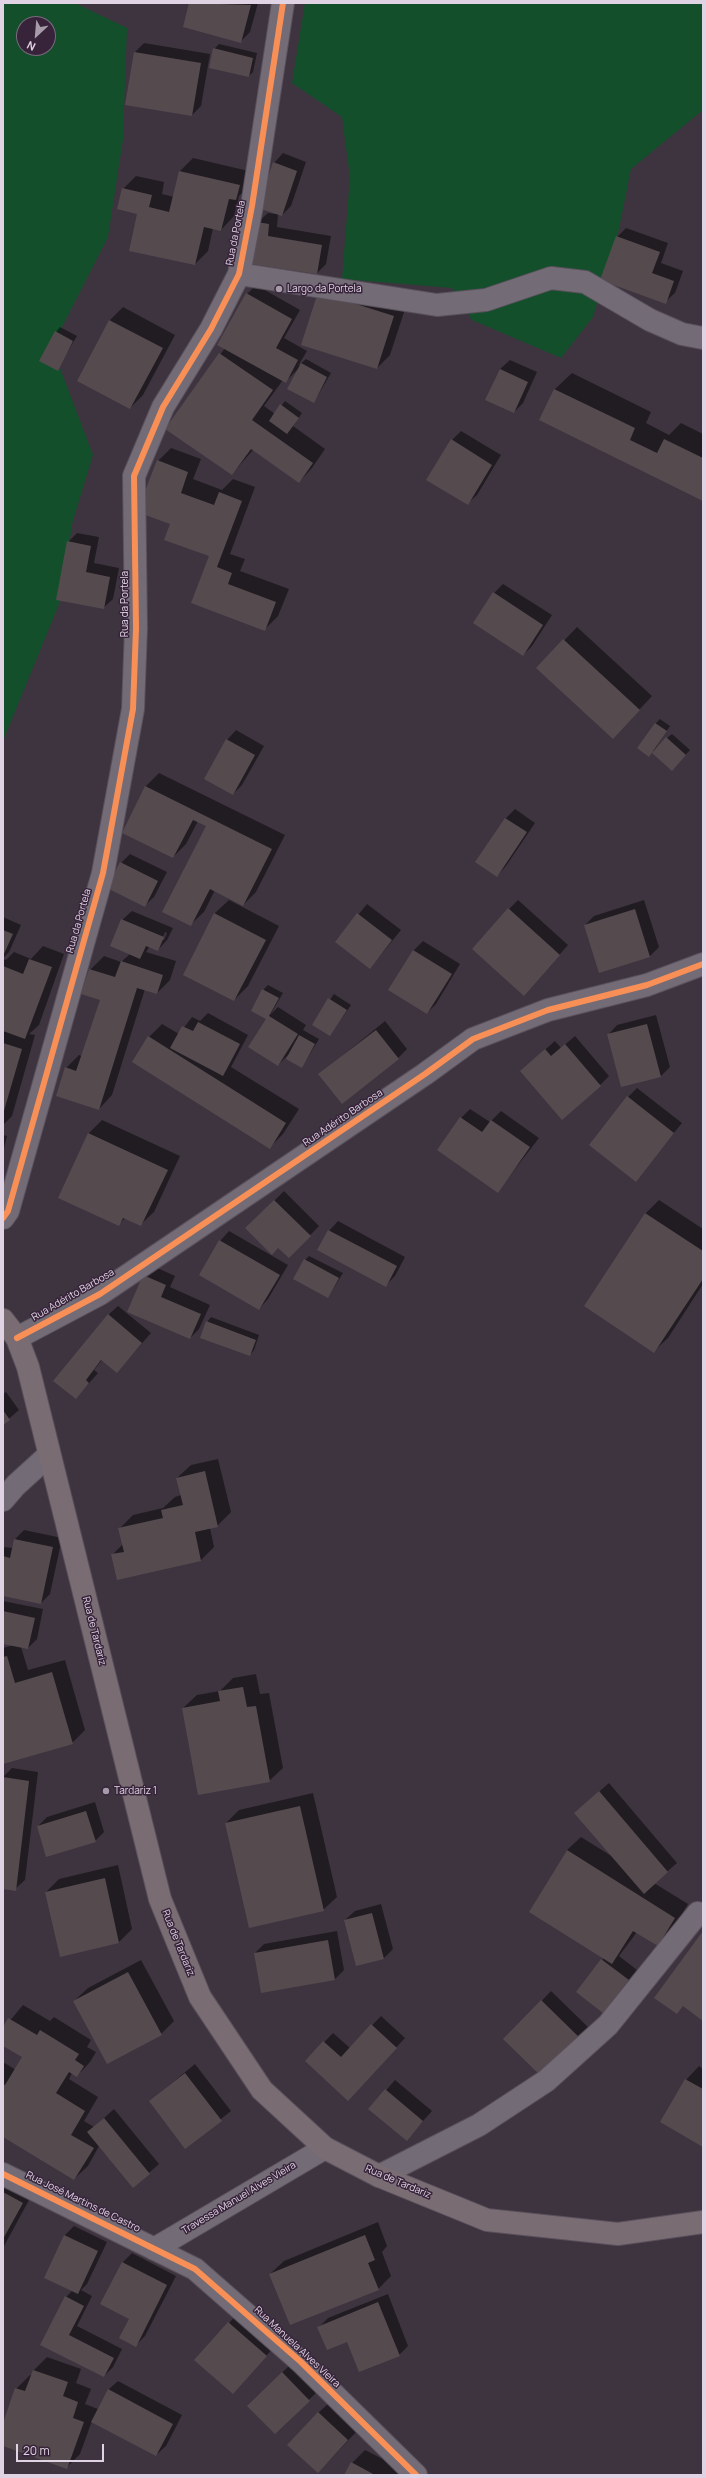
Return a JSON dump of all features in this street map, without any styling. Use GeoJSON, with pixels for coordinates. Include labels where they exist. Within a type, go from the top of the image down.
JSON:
{"type":"FeatureCollection","features":[{"type":"Feature","properties":{"kind":"main road","name":"Rua de Tardariz"},"geometry":{"type":"LineString","coordinates":[[3,1320],[17,1338],[28,1367],[163,1906],[200,1997],[262,2090],[325,2148],[379,2176],[487,2220],[618,2234],[703,2222]]}},
{"type":"Feature","properties":{"kind":"street","name":"Rua da Portela"},"geometry":{"type":"LineString","coordinates":[[3,1218],[8,1211],[103,873],[133,709],[136,628],[134,476],[163,407],[211,329],[239,274],[252,206],[283,3]]}},
{"type":"Feature","properties":{"kind":"street"},"geometry":{"type":"LineString","coordinates":[[239,274],[437,305],[486,300],[551,278],[585,282],[650,320],[682,334],[703,338]]}},
{"type":"Feature","properties":{"kind":"street","name":"Rua Adérito Barbosa"},"geometry":{"type":"LineString","coordinates":[[17,1338],[100,1294],[425,1074],[473,1038],[548,1010],[647,985],[703,964]]}},
{"type":"Feature","properties":{"kind":"street"},"geometry":{"type":"LineString","coordinates":[[3,1500],[16,1485],[49,1455]]}},
{"type":"Feature","properties":{"kind":"street"},"geometry":{"type":"LineString","coordinates":[[379,2176],[479,2125],[546,2081],[608,2025],[698,1913]]}},
{"type":"Feature","properties":{"kind":"street","name":"Travessa Manuel Alves Vieira"},"geometry":{"type":"LineString","coordinates":[[154,2249],[325,2148]]}},
{"type":"Feature","properties":{"kind":"street","name":"Rua José Martins de Castro"},"geometry":{"type":"LineString","coordinates":[[3,2174],[154,2249]]}},
{"type":"Feature","properties":{"kind":"street","name":"Rua Manuela Alves Vieira"},"geometry":{"type":"LineString","coordinates":[[154,2249],[195,2268],[301,2362],[416,2475]]}},
{"type":"Feature","properties":{"kind":"green space"},"geometry":{"type":"Polygon","coordinates":[[[3,3],[75,3],[127,28],[123,139],[108,237],[52,347],[93,455],[72,524],[62,597],[3,741],[3,3]]]}},
{"type":"Feature","properties":{"kind":"green space"},"geometry":{"type":"Polygon","coordinates":[[[305,3],[703,3],[703,110],[631,169],[619,229],[593,317],[561,358],[472,320],[452,288],[342,279],[350,177],[342,117],[292,83],[305,3]]]}},
{"type":"Feature","properties":{"kind":"building"},"geometry":{"type":"Polygon","coordinates":[[[189,3],[251,5],[241,43],[183,27],[189,3]]]}},
{"type":"Feature","properties":{"kind":"building"},"geometry":{"type":"Polygon","coordinates":[[[213,48],[253,58],[249,77],[209,68],[213,48]]]}},
{"type":"Feature","properties":{"kind":"building"},"geometry":{"type":"Polygon","coordinates":[[[134,52],[201,63],[192,116],[125,105],[134,52]]]}},
{"type":"Feature","properties":{"kind":"building"},"geometry":{"type":"Polygon","coordinates":[[[273,162],[297,171],[282,216],[258,208],[273,162]]]}},
{"type":"Feature","properties":{"kind":"building"},"geometry":{"type":"Polygon","coordinates":[[[179,171],[240,185],[236,200],[229,199],[221,231],[204,227],[195,265],[129,251],[137,214],[117,209],[122,188],[152,195],[149,207],[169,212],[179,171]]]}},
{"type":"Feature","properties":{"kind":"building"},"geometry":{"type":"Polygon","coordinates":[[[257,222],[269,224],[268,236],[322,245],[317,274],[251,264],[257,222]]]}},
{"type":"Feature","properties":{"kind":"building"},"geometry":{"type":"Polygon","coordinates":[[[616,236],[660,252],[652,273],[674,281],[666,304],[600,280],[616,236]]]}},
{"type":"Feature","properties":{"kind":"building"},"geometry":{"type":"Polygon","coordinates":[[[318,292],[394,316],[377,369],[301,345],[318,292]]]}},
{"type":"Feature","properties":{"kind":"building"},"geometry":{"type":"Polygon","coordinates":[[[246,293],[292,319],[276,348],[298,360],[286,383],[217,345],[246,293]]]}},
{"type":"Feature","properties":{"kind":"building"},"geometry":{"type":"Polygon","coordinates":[[[109,320],[163,348],[130,409],[77,381],[109,320]]]}},
{"type":"Feature","properties":{"kind":"building"},"geometry":{"type":"Polygon","coordinates":[[[55,331],[73,341],[58,371],[39,361],[55,331]]]}},
{"type":"Feature","properties":{"kind":"building"},"geometry":{"type":"Polygon","coordinates":[[[219,353],[273,390],[252,420],[313,463],[299,483],[251,449],[232,475],[165,429],[219,353]]]}},
{"type":"Feature","properties":{"kind":"building"},"geometry":{"type":"Polygon","coordinates":[[[301,363],[327,377],[314,403],[287,389],[301,363]]]}},
{"type":"Feature","properties":{"kind":"building"},"geometry":{"type":"Polygon","coordinates":[[[500,369],[528,382],[514,413],[485,400],[500,369]]]}},
{"type":"Feature","properties":{"kind":"building"},"geometry":{"type":"Polygon","coordinates":[[[554,389],[635,428],[630,440],[657,453],[664,439],[703,458],[703,501],[539,420],[554,389]]]}},
{"type":"Feature","properties":{"kind":"building"},"geometry":{"type":"Polygon","coordinates":[[[280,404],[299,418],[287,434],[269,421],[280,404]]]}},
{"type":"Feature","properties":{"kind":"building"},"geometry":{"type":"Polygon","coordinates":[[[451,439],[492,465],[468,505],[426,480],[451,439]]]}},
{"type":"Feature","properties":{"kind":"building"},"geometry":{"type":"Polygon","coordinates":[[[157,460],[188,472],[181,493],[214,505],[219,492],[242,501],[217,567],[232,573],[228,584],[276,602],[265,631],[191,603],[209,556],[164,540],[170,524],[137,512],[157,460]]]}},
{"type":"Feature","properties":{"kind":"building"},"geometry":{"type":"Polygon","coordinates":[[[67,541],[91,546],[86,572],[110,577],[104,609],[56,600],[67,541]]]}},
{"type":"Feature","properties":{"kind":"building"},"geometry":{"type":"Polygon","coordinates":[[[493,592],[543,625],[523,656],[473,623],[493,592]]]}},
{"type":"Feature","properties":{"kind":"building"},"geometry":{"type":"Polygon","coordinates":[[[563,639],[640,710],[613,739],[536,668],[563,639]]]}},
{"type":"Feature","properties":{"kind":"building"},"geometry":{"type":"Polygon","coordinates":[[[655,723],[667,731],[649,757],[637,748],[655,723]]]}},
{"type":"Feature","properties":{"kind":"building"},"geometry":{"type":"Polygon","coordinates":[[[666,737],[686,755],[672,771],[652,753],[666,737]]]}},
{"type":"Feature","properties":{"kind":"building"},"geometry":{"type":"Polygon","coordinates":[[[226,739],[255,755],[233,795],[204,779],[226,739]]]}},
{"type":"Feature","properties":{"kind":"building"},"geometry":{"type":"Polygon","coordinates":[[[145,786],[272,849],[243,906],[210,889],[191,926],[162,912],[206,826],[193,820],[173,858],[122,833],[145,786]]]}},
{"type":"Feature","properties":{"kind":"building"},"geometry":{"type":"Polygon","coordinates":[[[505,818],[527,832],[497,877],[475,862],[505,818]]]}},
{"type":"Feature","properties":{"kind":"building"},"geometry":{"type":"Polygon","coordinates":[[[120,862],[158,881],[145,907],[107,888],[120,862]]]}},
{"type":"Feature","properties":{"kind":"building"},"geometry":{"type":"Polygon","coordinates":[[[508,908],[560,955],[524,996],[472,949],[508,908]]]}},
{"type":"Feature","properties":{"kind":"building"},"geometry":{"type":"Polygon","coordinates":[[[635,909],[650,957],[599,973],[584,925],[635,909]]]}},
{"type":"Feature","properties":{"kind":"building"},"geometry":{"type":"Polygon","coordinates":[[[214,913],[266,940],[234,1001],[183,975],[214,913]]]}},
{"type":"Feature","properties":{"kind":"building"},"geometry":{"type":"Polygon","coordinates":[[[357,913],[392,940],[370,969],[335,942],[357,913]]]}},
{"type":"Feature","properties":{"kind":"building"},"geometry":{"type":"Polygon","coordinates":[[[121,919],[164,937],[158,951],[146,946],[140,959],[110,946],[121,919]]]}},
{"type":"Feature","properties":{"kind":"building"},"geometry":{"type":"Polygon","coordinates":[[[3,930],[13,934],[3,956],[3,930]]]}},
{"type":"Feature","properties":{"kind":"building"},"geometry":{"type":"Polygon","coordinates":[[[413,950],[452,974],[427,1014],[388,990],[413,950]]]}},
{"type":"Feature","properties":{"kind":"building"},"geometry":{"type":"Polygon","coordinates":[[[29,959],[52,967],[25,1039],[3,1031],[3,966],[23,974],[29,959]]]}},
{"type":"Feature","properties":{"kind":"building"},"geometry":{"type":"Polygon","coordinates":[[[121,961],[163,975],[157,994],[137,988],[99,1110],[56,1096],[65,1067],[76,1071],[100,1000],[81,994],[89,969],[115,977],[121,961]]]}},
{"type":"Feature","properties":{"kind":"building"},"geometry":{"type":"Polygon","coordinates":[[[262,989],[279,998],[269,1016],[298,1034],[278,1066],[248,1047],[266,1019],[251,1011],[262,989]]]}},
{"type":"Feature","properties":{"kind":"building"},"geometry":{"type":"Polygon","coordinates":[[[328,998],[347,1010],[330,1036],[312,1025],[328,998]]]}},
{"type":"Feature","properties":{"kind":"building"},"geometry":{"type":"Polygon","coordinates":[[[198,1022],[240,1044],[223,1076],[170,1048],[182,1026],[193,1031],[198,1022]]]}},
{"type":"Feature","properties":{"kind":"building"},"geometry":{"type":"Polygon","coordinates":[[[647,1024],[661,1077],[621,1087],[607,1034],[647,1024]]]}},
{"type":"Feature","properties":{"kind":"building"},"geometry":{"type":"Polygon","coordinates":[[[376,1030],[399,1059],[342,1104],[318,1074],[376,1030]]]}},
{"type":"Feature","properties":{"kind":"building"},"geometry":{"type":"Polygon","coordinates":[[[299,1035],[315,1044],[302,1068],[286,1059],[299,1035]]]}},
{"type":"Feature","properties":{"kind":"building"},"geometry":{"type":"Polygon","coordinates":[[[148,1036],[286,1123],[270,1149],[132,1062],[148,1036]]]}},
{"type":"Feature","properties":{"kind":"building"},"geometry":{"type":"Polygon","coordinates":[[[3,1043],[22,1049],[3,1114],[3,1043]]]}},
{"type":"Feature","properties":{"kind":"building"},"geometry":{"type":"Polygon","coordinates":[[[565,1044],[601,1086],[562,1120],[520,1071],[545,1049],[551,1056],[565,1044]]]}},
{"type":"Feature","properties":{"kind":"building"},"geometry":{"type":"Polygon","coordinates":[[[627,1096],[674,1133],[636,1182],[589,1145],[627,1096]]]}},
{"type":"Feature","properties":{"kind":"building"},"geometry":{"type":"Polygon","coordinates":[[[460,1117],[482,1132],[491,1120],[530,1147],[498,1193],[437,1150],[460,1117]]]}},
{"type":"Feature","properties":{"kind":"building"},"geometry":{"type":"Polygon","coordinates":[[[88,1133],[168,1170],[141,1226],[123,1218],[119,1226],[58,1198],[88,1133]]]}},
{"type":"Feature","properties":{"kind":"building"},"geometry":{"type":"Polygon","coordinates":[[[274,1200],[311,1236],[289,1258],[278,1248],[272,1255],[245,1228],[274,1200]]]}},
{"type":"Feature","properties":{"kind":"building"},"geometry":{"type":"Polygon","coordinates":[[[645,1213],[703,1251],[703,1279],[654,1353],[584,1306],[645,1213]]]}},
{"type":"Feature","properties":{"kind":"building"},"geometry":{"type":"Polygon","coordinates":[[[328,1230],[397,1266],[386,1287],[317,1250],[328,1230]]]}},
{"type":"Feature","properties":{"kind":"building"},"geometry":{"type":"Polygon","coordinates":[[[219,1240],[280,1275],[259,1310],[199,1275],[219,1240]]]}},
{"type":"Feature","properties":{"kind":"building"},"geometry":{"type":"Polygon","coordinates":[[[304,1259],[339,1278],[328,1298],[293,1279],[304,1259]]]}},
{"type":"Feature","properties":{"kind":"building"},"geometry":{"type":"Polygon","coordinates":[[[143,1275],[166,1285],[161,1297],[201,1314],[190,1339],[127,1312],[143,1275]]]}},
{"type":"Feature","properties":{"kind":"building"},"geometry":{"type":"Polygon","coordinates":[[[108,1314],[142,1343],[117,1373],[101,1360],[86,1380],[89,1383],[76,1399],[53,1381],[108,1314]]]}},
{"type":"Feature","properties":{"kind":"building"},"geometry":{"type":"Polygon","coordinates":[[[206,1321],[256,1340],[250,1356],[200,1338],[206,1321]]]}},
{"type":"Feature","properties":{"kind":"building"},"geometry":{"type":"Polygon","coordinates":[[[3,1410],[10,1420],[3,1425],[3,1410]]]}},
{"type":"Feature","properties":{"kind":"building"},"geometry":{"type":"Polygon","coordinates":[[[205,1471],[218,1527],[195,1532],[201,1561],[117,1580],[111,1554],[124,1552],[118,1528],[163,1518],[161,1510],[183,1505],[176,1478],[205,1471]]]}},
{"type":"Feature","properties":{"kind":"building"},"geometry":{"type":"Polygon","coordinates":[[[14,1539],[53,1547],[41,1604],[3,1596],[3,1556],[10,1558],[14,1539]]]}},
{"type":"Feature","properties":{"kind":"building"},"geometry":{"type":"Polygon","coordinates":[[[3,1611],[35,1618],[28,1649],[3,1644],[3,1611]]]}},
{"type":"Feature","properties":{"kind":"building"},"geometry":{"type":"Polygon","coordinates":[[[7,1656],[15,1683],[52,1672],[73,1744],[3,1764],[3,1657],[7,1656]]]}},
{"type":"Feature","properties":{"kind":"building"},"geometry":{"type":"Polygon","coordinates":[[[243,1687],[247,1707],[256,1706],[270,1782],[198,1795],[182,1708],[220,1701],[218,1691],[243,1687]]]}},
{"type":"Feature","properties":{"kind":"building"},"geometry":{"type":"Polygon","coordinates":[[[3,1777],[29,1781],[16,1891],[3,1889],[3,1777]]]}},
{"type":"Feature","properties":{"kind":"building"},"geometry":{"type":"Polygon","coordinates":[[[599,1791],[668,1872],[644,1894],[574,1813],[599,1791]]]}},
{"type":"Feature","properties":{"kind":"building"},"geometry":{"type":"Polygon","coordinates":[[[300,1806],[324,1911],[249,1928],[225,1823],[300,1806]]]}},
{"type":"Feature","properties":{"kind":"building"},"geometry":{"type":"Polygon","coordinates":[[[86,1811],[96,1842],[46,1857],[37,1826],[86,1811]]]}},
{"type":"Feature","properties":{"kind":"building"},"geometry":{"type":"Polygon","coordinates":[[[567,1850],[675,1918],[658,1946],[633,1931],[612,1964],[529,1912],[567,1850]]]}},
{"type":"Feature","properties":{"kind":"building"},"geometry":{"type":"Polygon","coordinates":[[[105,1878],[119,1943],[60,1957],[45,1892],[105,1878]]]}},
{"type":"Feature","properties":{"kind":"building"},"geometry":{"type":"Polygon","coordinates":[[[372,1913],[384,1959],[356,1966],[344,1920],[372,1913]]]}},
{"type":"Feature","properties":{"kind":"building"},"geometry":{"type":"Polygon","coordinates":[[[703,1931],[703,2021],[683,2006],[677,2014],[654,1998],[703,1931]]]}},
{"type":"Feature","properties":{"kind":"building"},"geometry":{"type":"Polygon","coordinates":[[[328,1940],[335,1980],[261,1993],[254,1953],[328,1940]]]}},
{"type":"Feature","properties":{"kind":"building"},"geometry":{"type":"Polygon","coordinates":[[[601,1959],[629,1980],[603,2013],[576,1992],[601,1959]]]}},
{"type":"Feature","properties":{"kind":"building"},"geometry":{"type":"Polygon","coordinates":[[[128,1972],[162,2035],[107,2064],[73,2001],[128,1972]]]}},
{"type":"Feature","properties":{"kind":"building"},"geometry":{"type":"Polygon","coordinates":[[[541,2000],[581,2039],[543,2078],[503,2039],[541,2000]]]}},
{"type":"Feature","properties":{"kind":"building"},"geometry":{"type":"Polygon","coordinates":[[[8,2018],[37,2035],[40,2030],[79,2054],[75,2060],[84,2066],[77,2077],[69,2072],[56,2093],[85,2111],[71,2135],[94,2148],[74,2180],[3,2137],[3,2084],[5,2085],[22,2057],[3,2046],[3,2027],[8,2018]]]}},
{"type":"Feature","properties":{"kind":"building"},"geometry":{"type":"Polygon","coordinates":[[[371,2024],[397,2048],[348,2101],[305,2061],[323,2041],[341,2057],[371,2024]]]}},
{"type":"Feature","properties":{"kind":"building"},"geometry":{"type":"Polygon","coordinates":[[[185,2073],[222,2121],[185,2149],[149,2101],[185,2073]]]}},
{"type":"Feature","properties":{"kind":"building"},"geometry":{"type":"Polygon","coordinates":[[[685,2079],[703,2089],[703,2147],[660,2122],[685,2079]]]}},
{"type":"Feature","properties":{"kind":"building"},"geometry":{"type":"Polygon","coordinates":[[[385,2089],[423,2121],[407,2141],[368,2109],[385,2089]]]}},
{"type":"Feature","properties":{"kind":"building"},"geometry":{"type":"Polygon","coordinates":[[[104,2118],[150,2174],[133,2188],[87,2132],[104,2118]]]}},
{"type":"Feature","properties":{"kind":"building"},"geometry":{"type":"Polygon","coordinates":[[[3,2192],[23,2203],[3,2239],[3,2192]]]}},
{"type":"Feature","properties":{"kind":"building"},"geometry":{"type":"Polygon","coordinates":[[[64,2235],[98,2251],[78,2294],[44,2278],[64,2235]]]}},
{"type":"Feature","properties":{"kind":"building"},"geometry":{"type":"Polygon","coordinates":[[[365,2235],[375,2260],[368,2263],[379,2290],[290,2325],[269,2274],[365,2235]]]}},
{"type":"Feature","properties":{"kind":"building"},"geometry":{"type":"Polygon","coordinates":[[[122,2262],[167,2285],[136,2347],[119,2338],[129,2319],[100,2304],[122,2262]]]}},
{"type":"Feature","properties":{"kind":"building"},"geometry":{"type":"Polygon","coordinates":[[[65,2296],[84,2306],[69,2335],[114,2358],[104,2377],[40,2345],[65,2296]]]}},
{"type":"Feature","properties":{"kind":"building"},"geometry":{"type":"Polygon","coordinates":[[[378,2302],[400,2356],[359,2372],[347,2342],[327,2350],[317,2327],[378,2302]]]}},
{"type":"Feature","properties":{"kind":"building"},"geometry":{"type":"Polygon","coordinates":[[[228,2322],[267,2356],[233,2394],[194,2360],[228,2322]]]}},
{"type":"Feature","properties":{"kind":"building"},"geometry":{"type":"Polygon","coordinates":[[[33,2370],[68,2382],[63,2396],[78,2402],[73,2418],[84,2422],[67,2469],[3,2446],[3,2423],[15,2388],[25,2391],[33,2370]]]}},
{"type":"Feature","properties":{"kind":"building"},"geometry":{"type":"Polygon","coordinates":[[[282,2372],[310,2401],[275,2434],[247,2406],[282,2372]]]}},
{"type":"Feature","properties":{"kind":"building"},"geometry":{"type":"Polygon","coordinates":[[[108,2389],[173,2424],[156,2456],[91,2422],[108,2389]]]}},
{"type":"Feature","properties":{"kind":"building"},"geometry":{"type":"Polygon","coordinates":[[[318,2412],[348,2440],[318,2473],[287,2445],[318,2412]]]}},
{"type":"Feature","properties":{"kind":"building"},"geometry":{"type":"Polygon","coordinates":[[[351,2462],[375,2475],[344,2475],[351,2462]]]}},
{"type":"Feature","properties":{"kind":"cycle path"},"geometry":{"type":"LineString","coordinates":[[3,1218],[8,1211],[103,873],[133,709],[136,628],[134,476],[163,407],[211,329],[239,274],[252,206],[283,3]]}},
{"type":"Feature","properties":{"kind":"cycle path"},"geometry":{"type":"LineString","coordinates":[[17,1338],[100,1294],[425,1074],[473,1039],[548,1010],[647,985],[703,964]]}},
{"type":"Feature","properties":{"kind":"cycle path"},"geometry":{"type":"LineString","coordinates":[[3,2174],[195,2269],[301,2362],[416,2475]]}},
{"type":"Feature","properties":{"kind":"place","name":"Largo da Portela"},"geometry":{"type":"Point","coordinates":[279,289]}},
{"type":"Feature","properties":{"kind":"place","name":"Tardariz 1"},"geometry":{"type":"Point","coordinates":[106,1791]}}]}
